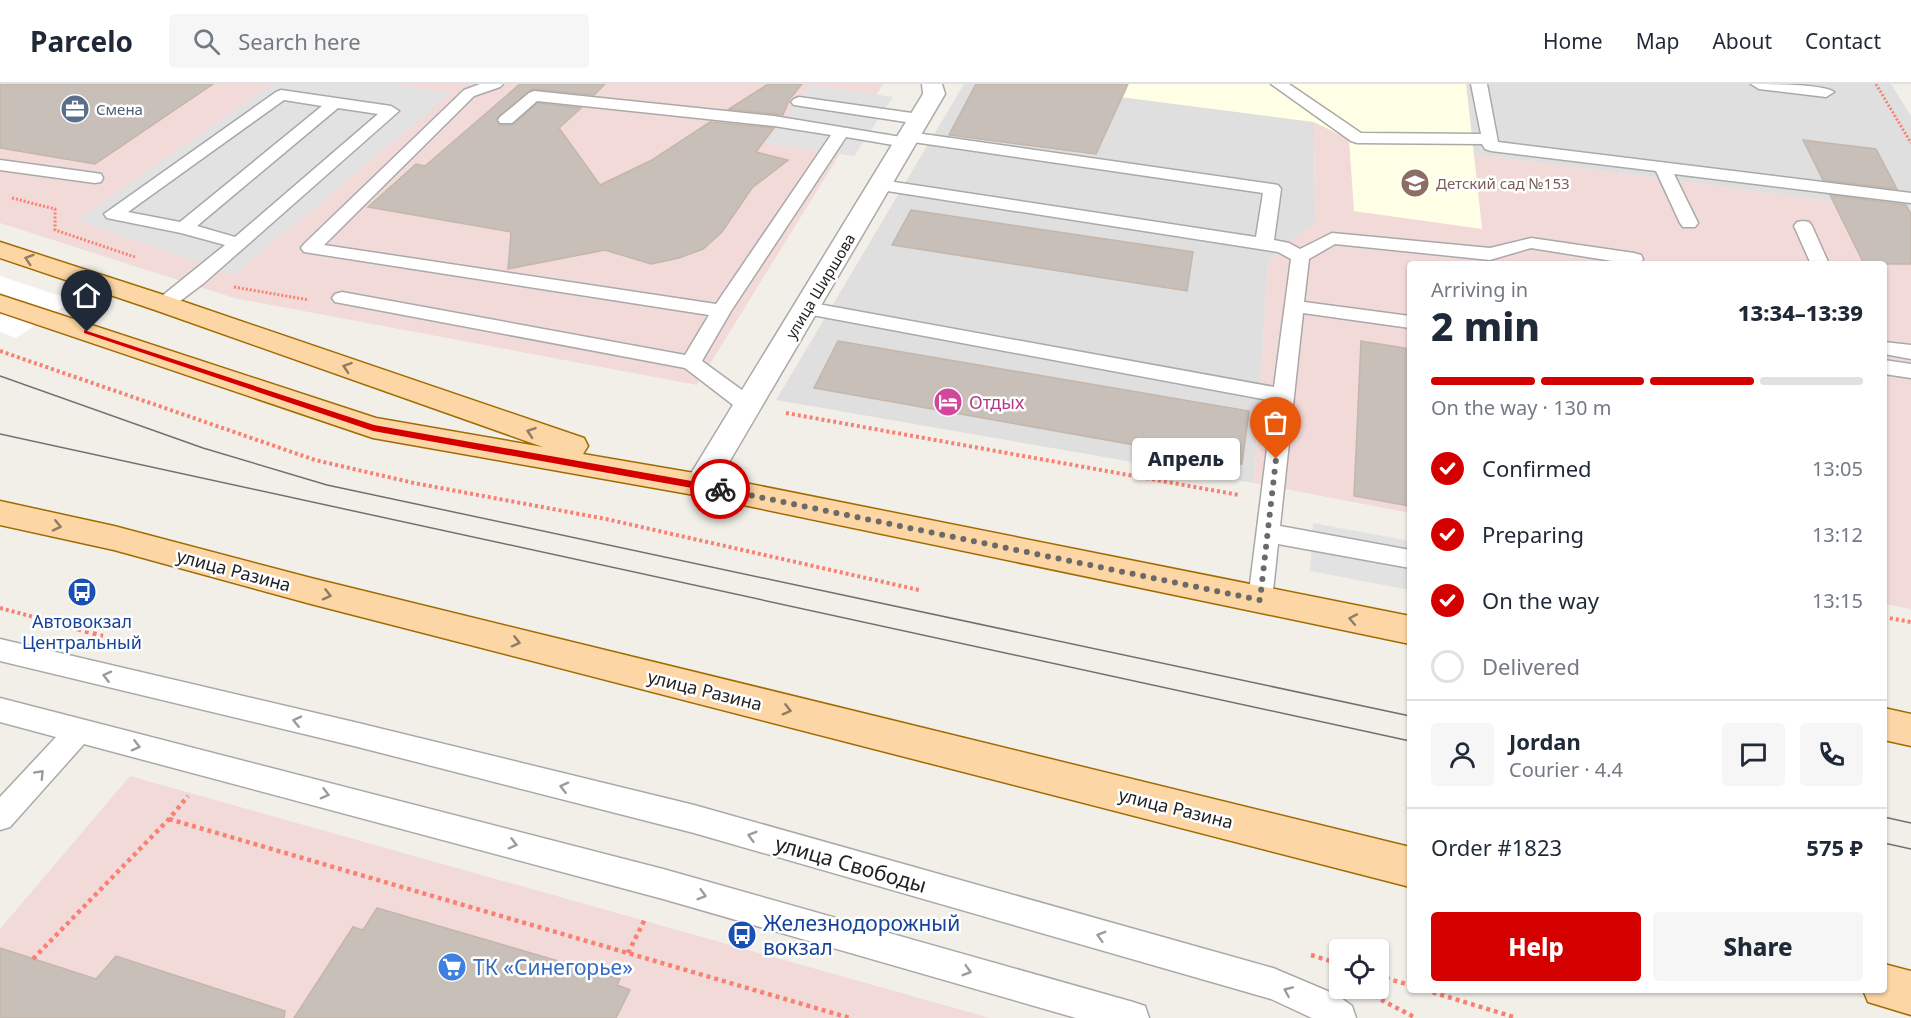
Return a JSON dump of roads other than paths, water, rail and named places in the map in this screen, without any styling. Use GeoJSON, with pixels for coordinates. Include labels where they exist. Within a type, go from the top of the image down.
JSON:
{"type":"FeatureCollection","features":[{"type":"Feature","properties":{"kind":"main road"},"geometry":{"type":"LineString","coordinates":[[0,250],[164,304],[665,479]]}},
{"type":"Feature","properties":{"kind":"main road"},"geometry":{"type":"LineString","coordinates":[[0,303],[373,428],[700,485],[1407,629]]}},
{"type":"Feature","properties":{"kind":"main road","name":"улица Разина"},"geometry":{"type":"LineString","coordinates":[[0,513],[114,538],[311,591],[1407,866]]}},
{"type":"Feature","properties":{"kind":"main road"},"geometry":{"type":"LineString","coordinates":[[1887,725],[1911,730]]}},
{"type":"Feature","properties":{"kind":"main road"},"geometry":{"type":"LineString","coordinates":[[1887,987],[1911,993]]}},
{"type":"Feature","properties":{"kind":"street","name":"улица Ширшова"},"geometry":{"type":"LineString","coordinates":[[700,485],[934,94],[932,84]]}},
{"type":"Feature","properties":{"kind":"lane"},"geometry":{"type":"LineString","coordinates":[[495,84],[469,93],[310,248],[721,311]]}},
{"type":"Feature","properties":{"kind":"lane"},"geometry":{"type":"LineString","coordinates":[[1279,84],[1357,138],[1490,140]]}},
{"type":"Feature","properties":{"kind":"lane"},"geometry":{"type":"LineString","coordinates":[[1479,84],[1491,146],[1911,198]]}},
{"type":"Feature","properties":{"kind":"lane"},"geometry":{"type":"LineString","coordinates":[[1759,84],[1826,92]]}},
{"type":"Feature","properties":{"kind":"lane"},"geometry":{"type":"LineString","coordinates":[[164,304],[197,279],[391,111],[281,95],[113,214],[184,228],[237,243]]}},
{"type":"Feature","properties":{"kind":"lane"},"geometry":{"type":"LineString","coordinates":[[506,120],[534,96],[774,121],[841,132],[911,133]]}},
{"type":"Feature","properties":{"kind":"lane"},"geometry":{"type":"LineString","coordinates":[[799,102],[911,133],[1272,189],[1264,244]]}},
{"type":"Feature","properties":{"kind":"lane"},"geometry":{"type":"LineString","coordinates":[[184,228],[335,103]]}},
{"type":"Feature","properties":{"kind":"lane"},"geometry":{"type":"LineString","coordinates":[[692,363],[721,311],[841,132]]}},
{"type":"Feature","properties":{"kind":"lane"},"geometry":{"type":"LineString","coordinates":[[0,165],[95,178]]}},
{"type":"Feature","properties":{"kind":"lane"},"geometry":{"type":"LineString","coordinates":[[1662,167],[1689,223]]}},
{"type":"Feature","properties":{"kind":"lane"},"geometry":{"type":"LineString","coordinates":[[881,185],[1264,244],[1282,248],[1300,257]]}},
{"type":"Feature","properties":{"kind":"lane"},"geometry":{"type":"LineString","coordinates":[[1803,226],[1819,261]]}},
{"type":"Feature","properties":{"kind":"lane"},"geometry":{"type":"LineString","coordinates":[[1300,257],[1332,238],[1490,254],[1531,243],[1634,259]]}},
{"type":"Feature","properties":{"kind":"lane"},"geometry":{"type":"LineString","coordinates":[[1260,600],[1300,257]]}},
{"type":"Feature","properties":{"kind":"lane"},"geometry":{"type":"LineString","coordinates":[[342,298],[692,363],[749,406]]}},
{"type":"Feature","properties":{"kind":"lane"},"geometry":{"type":"LineString","coordinates":[[1293,306],[1407,322]]}},
{"type":"Feature","properties":{"kind":"lane"},"geometry":{"type":"LineString","coordinates":[[807,308],[1283,396]]}},
{"type":"Feature","properties":{"kind":"lane"},"geometry":{"type":"LineString","coordinates":[[1887,348],[1911,352]]}},
{"type":"Feature","properties":{"kind":"lane"},"geometry":{"type":"LineString","coordinates":[[1887,367],[1911,371]]}},
{"type":"Feature","properties":{"kind":"lane"},"geometry":{"type":"LineString","coordinates":[[1268,533],[1407,558]]}},
{"type":"Feature","properties":{"kind":"lane","name":"улица Свободы"},"geometry":{"type":"LineString","coordinates":[[0,650],[354,734],[694,819],[1261,981],[1325,1006],[1340,1018]]}},
{"type":"Feature","properties":{"kind":"lane"},"geometry":{"type":"LineString","coordinates":[[0,710],[79,732],[213,764],[652,881],[1133,1018]]}},
{"type":"Feature","properties":{"kind":"lane"},"geometry":{"type":"LineString","coordinates":[[0,817],[79,732]]}},
{"type":"Feature","properties":{"kind":"tram line"},"geometry":{"type":"LineString","coordinates":[[0,376],[203,448],[327,485],[1407,715]]}},
{"type":"Feature","properties":{"kind":"tram line"},"geometry":{"type":"LineString","coordinates":[[0,434],[1407,740]]}},
{"type":"Feature","properties":{"kind":"tram line"},"geometry":{"type":"LineString","coordinates":[[1887,818],[1911,823]]}},
{"type":"Feature","properties":{"kind":"tram line"},"geometry":{"type":"LineString","coordinates":[[1887,844],[1911,849]]}},
{"type":"Feature","properties":{"kind":"place","name":"Смена"},"geometry":{"type":"Point","coordinates":[75,109]}},
{"type":"Feature","properties":{"kind":"place","name":"Детский сад №153"},"geometry":{"type":"Point","coordinates":[1415,183]}},
{"type":"Feature","properties":{"kind":"place","name":"Отдых"},"geometry":{"type":"Point","coordinates":[948,402]}},
{"type":"Feature","properties":{"kind":"place","name":"Апрель"},"geometry":{"type":"Point","coordinates":[1276,459]}},
{"type":"Feature","properties":{"kind":"place","name":"Автовокзал Центральный"},"geometry":{"type":"Point","coordinates":[82,592]}},
{"type":"Feature","properties":{"kind":"place","name":"Железнодорожный вокзал"},"geometry":{"type":"Point","coordinates":[742,935]}},
{"type":"Feature","properties":{"kind":"place","name":"ТК «Синегорье»"},"geometry":{"type":"Point","coordinates":[452,967]}}]}
